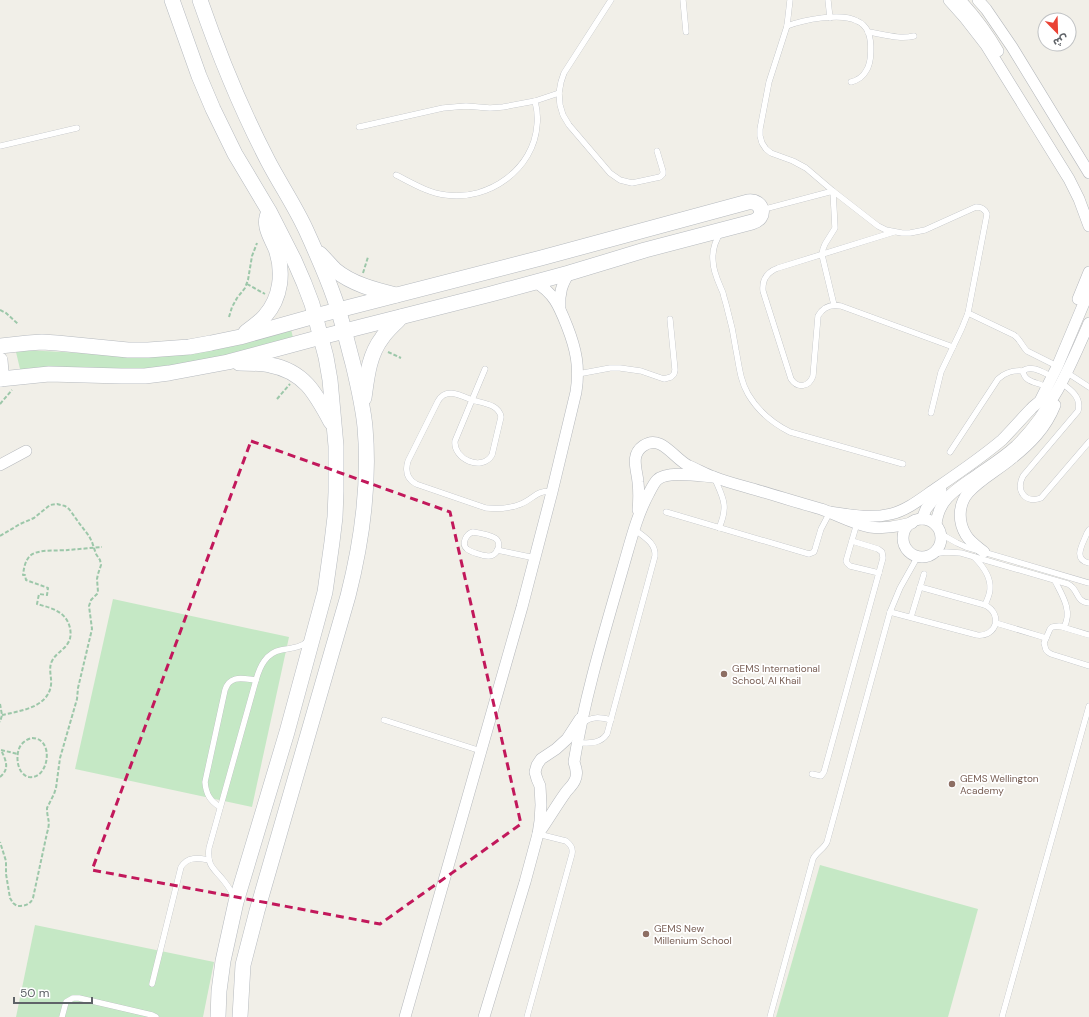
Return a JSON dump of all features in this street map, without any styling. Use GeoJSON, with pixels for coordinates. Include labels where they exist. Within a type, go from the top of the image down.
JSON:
{"type":"FeatureCollection","features":[{"type":"Feature","properties":{"kind":"street"},"geometry":{"type":"LineString","coordinates":[[172,0],[199,76],[213,108],[236,154],[269,211],[304,283],[326,357],[335,430],[335,517],[325,592],[287,732],[236,902],[223,961],[219,991],[218,1017]]}},
{"type":"Feature","properties":{"kind":"street"},"geometry":{"type":"LineString","coordinates":[[200,0],[213,38],[248,121],[305,228],[325,273],[338,310],[356,377],[365,424],[366,441],[366,488],[364,514],[357,557],[248,945],[243,965],[241,1016]]}},
{"type":"Feature","properties":{"kind":"street"},"geometry":{"type":"LineString","coordinates":[[949,0],[986,45],[1069,179],[1081,204],[1089,226]]}},
{"type":"Feature","properties":{"kind":"street"},"geometry":{"type":"LineString","coordinates":[[960,0],[977,19],[986,32],[1076,176],[1089,203]]}},
{"type":"Feature","properties":{"kind":"street"},"geometry":{"type":"LineString","coordinates":[[978,0],[1012,47],[1089,173]]}},
{"type":"Feature","properties":{"kind":"street"},"geometry":{"type":"LineString","coordinates":[[0,346],[28,343],[57,343],[128,350],[189,347],[240,336],[534,260],[748,202],[755,202],[760,206],[761,210],[760,216],[756,221],[645,250],[569,273],[321,336],[228,362],[145,376],[49,374],[0,379],[2,372],[0,360]]}},
{"type":"Feature","properties":{"kind":"street"},"geometry":{"type":"LineString","coordinates":[[240,336],[266,316],[278,291],[280,270],[276,251],[266,227],[266,219],[269,211]]}},
{"type":"Feature","properties":{"kind":"street"},"geometry":{"type":"LineString","coordinates":[[314,248],[345,277],[359,284],[397,295]]}},
{"type":"Feature","properties":{"kind":"street"},"geometry":{"type":"LineString","coordinates":[[954,476],[941,489],[924,514],[905,531],[904,541],[908,551],[913,554],[923,557],[933,554],[937,550],[941,539],[936,516],[945,499],[958,487],[1004,456],[1016,446],[1041,416],[1059,367],[1089,272]]}},
{"type":"Feature","properties":{"kind":"street"},"geometry":{"type":"LineString","coordinates":[[404,1017],[536,558],[576,392],[578,364],[574,346],[560,307],[559,298],[560,289],[569,273]]}},
{"type":"Feature","properties":{"kind":"street"},"geometry":{"type":"LineString","coordinates":[[534,282],[549,293],[560,307]]}},
{"type":"Feature","properties":{"kind":"street"},"geometry":{"type":"LineString","coordinates":[[830,512],[864,516],[892,514],[916,502],[990,450],[1023,418],[1032,407],[1040,401],[1054,382],[1089,290]]}},
{"type":"Feature","properties":{"kind":"street"},"geometry":{"type":"LineString","coordinates":[[362,409],[371,356],[382,337],[402,316]]}},
{"type":"Feature","properties":{"kind":"street"},"geometry":{"type":"LineString","coordinates":[[1059,367],[1089,323]]}},
{"type":"Feature","properties":{"kind":"street"},"geometry":{"type":"LineString","coordinates":[[228,362],[269,365],[287,370],[297,376],[315,393],[335,430]]}},
{"type":"Feature","properties":{"kind":"street"},"geometry":{"type":"LineString","coordinates":[[1032,407],[1042,385],[1054,382]]}},
{"type":"Feature","properties":{"kind":"street"},"geometry":{"type":"LineString","coordinates":[[984,552],[967,536],[962,528],[960,510],[963,501],[967,493],[1010,461],[1036,437],[1048,421],[1058,399],[1054,382]]}},
{"type":"Feature","properties":{"kind":"street"},"geometry":{"type":"LineString","coordinates":[[636,524],[638,488],[634,463],[635,457],[642,446],[654,442],[666,447],[683,463],[713,477],[830,512],[857,523],[868,526],[887,527],[917,521],[929,521],[938,529]]}},
{"type":"Feature","properties":{"kind":"street"},"geometry":{"type":"LineString","coordinates":[[0,465],[26,451]]}},
{"type":"Feature","properties":{"kind":"street"},"geometry":{"type":"LineString","coordinates":[[538,834],[575,780],[577,774],[574,762],[582,720],[606,627],[636,524],[646,499],[657,480],[661,477],[679,474],[713,477]]}},
{"type":"Feature","properties":{"kind":"street"},"geometry":{"type":"LineString","coordinates":[[485,1016],[523,890],[538,834],[541,805],[540,786],[535,772],[537,765],[541,759],[556,749],[567,739],[582,720]]}},
{"type":"Feature","properties":{"kind":"lane"},"geometry":{"type":"LineString","coordinates":[[611,0],[564,73],[559,93],[561,110],[569,125],[610,173],[620,180],[632,183],[660,177],[663,174],[663,171],[657,151]]}},
{"type":"Feature","properties":{"kind":"lane"},"geometry":{"type":"LineString","coordinates":[[682,0],[686,32]]}},
{"type":"Feature","properties":{"kind":"lane"},"geometry":{"type":"LineString","coordinates":[[790,0],[787,26],[769,82],[763,110],[760,136],[766,149],[771,153],[800,164],[878,226],[895,232],[910,233],[925,230],[972,208],[979,207],[984,209],[987,214],[968,313],[941,372],[931,413]]}},
{"type":"Feature","properties":{"kind":"lane"},"geometry":{"type":"LineString","coordinates":[[828,0],[830,18]]}},
{"type":"Feature","properties":{"kind":"lane"},"geometry":{"type":"LineString","coordinates":[[787,26],[808,20],[850,18],[856,20],[865,27],[870,38],[869,66],[867,71],[860,78],[851,82]]}},
{"type":"Feature","properties":{"kind":"lane"},"geometry":{"type":"LineString","coordinates":[[868,32],[898,37],[914,36]]}},
{"type":"Feature","properties":{"kind":"lane"},"geometry":{"type":"LineString","coordinates":[[358,127],[443,108],[455,106],[490,108],[503,107],[535,101],[559,93]]}},
{"type":"Feature","properties":{"kind":"lane"},"geometry":{"type":"LineString","coordinates":[[396,175],[425,190],[447,196],[470,195],[502,183],[511,176],[526,158],[531,148],[538,125],[535,101]]}},
{"type":"Feature","properties":{"kind":"lane"},"geometry":{"type":"LineString","coordinates":[[0,146],[77,128]]}},
{"type":"Feature","properties":{"kind":"lane"},"geometry":{"type":"LineString","coordinates":[[761,210],[833,191]]}},
{"type":"Feature","properties":{"kind":"lane"},"geometry":{"type":"LineString","coordinates":[[833,191],[835,228],[825,244],[822,254],[834,305]]}},
{"type":"Feature","properties":{"kind":"lane"},"geometry":{"type":"LineString","coordinates":[[722,230],[714,249],[712,262],[728,309],[742,381],[753,402],[770,420],[790,432],[903,464]]}},
{"type":"Feature","properties":{"kind":"lane"},"geometry":{"type":"LineString","coordinates":[[895,232],[769,272],[764,281],[763,292],[791,379],[796,384],[803,386],[812,380],[818,316],[823,309],[834,305],[953,347]]}},
{"type":"Feature","properties":{"kind":"lane"},"geometry":{"type":"LineString","coordinates":[[968,313],[1014,335],[1028,351],[1059,367],[1089,387]]}},
{"type":"Feature","properties":{"kind":"lane"},"geometry":{"type":"LineString","coordinates":[[578,374],[610,368],[620,368],[640,371],[664,378],[671,376],[674,374],[675,370],[670,319]]}},
{"type":"Feature","properties":{"kind":"lane"},"geometry":{"type":"LineString","coordinates":[[950,452],[998,379],[1011,371],[1023,371],[1030,368],[1076,396],[1080,407],[1023,476],[1020,486],[1023,495],[1032,500],[1041,498],[1089,442]]}},
{"type":"Feature","properties":{"kind":"lane"},"geometry":{"type":"LineString","coordinates":[[485,369],[472,400],[455,441],[455,445],[457,452],[462,457],[474,463],[482,463],[492,455],[501,417],[499,411],[496,407],[472,400],[450,392],[442,395],[440,398],[408,462],[406,470],[409,479],[420,486],[486,508],[495,509],[512,507],[528,501],[543,491],[552,492]]}},
{"type":"Feature","properties":{"kind":"lane"},"geometry":{"type":"LineString","coordinates":[[1023,371],[1024,376],[1027,379],[1042,385]]}},
{"type":"Feature","properties":{"kind":"lane"},"geometry":{"type":"LineString","coordinates":[[713,477],[723,498],[724,505],[724,511],[718,528]]}},
{"type":"Feature","properties":{"kind":"lane"},"geometry":{"type":"LineString","coordinates":[[666,512],[809,554],[814,552],[821,529],[830,512]]}},
{"type":"Feature","properties":{"kind":"lane"},"geometry":{"type":"LineString","coordinates":[[857,523],[846,561],[848,565],[879,573]]}},
{"type":"Feature","properties":{"kind":"lane"},"geometry":{"type":"LineString","coordinates":[[578,743],[593,743],[601,740],[607,734],[655,556],[651,542],[636,524]]}},
{"type":"Feature","properties":{"kind":"lane"},"geometry":{"type":"LineString","coordinates":[[938,529],[957,543],[1089,583]]}},
{"type":"Feature","properties":{"kind":"lane"},"geometry":{"type":"LineString","coordinates":[[1089,530],[1087,540],[1080,551],[1080,557],[1083,561],[1089,563]]}},
{"type":"Feature","properties":{"kind":"lane"},"geometry":{"type":"LineString","coordinates":[[473,532],[495,538],[498,542],[497,550],[494,555],[489,557],[470,551],[465,546],[466,538],[473,532]]}},
{"type":"Feature","properties":{"kind":"lane"},"geometry":{"type":"LineString","coordinates":[[812,774],[821,776],[824,772],[883,558],[882,552],[878,549],[852,541]]}},
{"type":"Feature","properties":{"kind":"lane"},"geometry":{"type":"LineString","coordinates":[[497,550],[536,558]]}},
{"type":"Feature","properties":{"kind":"lane"},"geometry":{"type":"LineString","coordinates":[[933,554],[953,552],[973,556],[1071,585],[1076,590],[1080,600],[1089,602]]}},
{"type":"Feature","properties":{"kind":"lane"},"geometry":{"type":"LineString","coordinates":[[770,1017],[813,859],[816,853],[825,846],[827,842],[890,612],[900,588],[918,556]]}},
{"type":"Feature","properties":{"kind":"lane"},"geometry":{"type":"LineString","coordinates":[[973,556],[983,568],[989,582],[990,590],[985,605]]}},
{"type":"Feature","properties":{"kind":"lane"},"geometry":{"type":"LineString","coordinates":[[911,617],[924,574]]}},
{"type":"Feature","properties":{"kind":"lane"},"geometry":{"type":"LineString","coordinates":[[1055,581],[1067,608],[1067,620],[1064,627]]}},
{"type":"Feature","properties":{"kind":"lane"},"geometry":{"type":"LineString","coordinates":[[890,612],[977,635],[982,635],[991,631],[996,623],[995,614],[985,605],[920,587]]}},
{"type":"Feature","properties":{"kind":"lane"},"geometry":{"type":"LineString","coordinates":[[996,623],[1046,638]]}},
{"type":"Feature","properties":{"kind":"lane"},"geometry":{"type":"LineString","coordinates":[[1089,635],[1064,627],[1052,627],[1048,632],[1044,643],[1044,647],[1051,654],[1089,666]]}},
{"type":"Feature","properties":{"kind":"lane"},"geometry":{"type":"LineString","coordinates":[[236,902],[224,880],[215,871],[209,860],[209,848],[256,680],[261,665],[269,656],[281,650],[301,646],[314,635]]}},
{"type":"Feature","properties":{"kind":"lane"},"geometry":{"type":"LineString","coordinates":[[220,807],[210,800],[205,789],[205,782],[226,686],[235,679],[256,680]]}},
{"type":"Feature","properties":{"kind":"lane"},"geometry":{"type":"LineString","coordinates":[[1002,1017],[1089,706]]}},
{"type":"Feature","properties":{"kind":"lane"},"geometry":{"type":"LineString","coordinates":[[582,720],[597,717],[611,720]]}},
{"type":"Feature","properties":{"kind":"lane"},"geometry":{"type":"LineString","coordinates":[[384,720],[481,751]]}},
{"type":"Feature","properties":{"kind":"lane"},"geometry":{"type":"LineString","coordinates":[[527,1017],[572,854],[571,847],[566,841],[538,834]]}},
{"type":"Feature","properties":{"kind":"lane"},"geometry":{"type":"LineString","coordinates":[[152,984],[181,867],[183,863],[190,859],[199,858],[209,860]]}},
{"type":"Feature","properties":{"kind":"lane"},"geometry":{"type":"LineString","coordinates":[[62,1017],[66,1002],[73,998],[79,998],[156,1017]]}},
{"type":"Feature","properties":{"kind":"path"},"geometry":{"type":"LineString","coordinates":[[229,316],[232,307],[247,284],[252,256],[257,243]]}},
{"type":"Feature","properties":{"kind":"path"},"geometry":{"type":"LineString","coordinates":[[359,284],[368,257]]}},
{"type":"Feature","properties":{"kind":"path"},"geometry":{"type":"LineString","coordinates":[[247,284],[275,300]]}},
{"type":"Feature","properties":{"kind":"path"},"geometry":{"type":"LineString","coordinates":[[0,310],[6,313],[18,324]]}},
{"type":"Feature","properties":{"kind":"path"},"geometry":{"type":"LineString","coordinates":[[277,399],[297,376]]}},
{"type":"Feature","properties":{"kind":"path"},"geometry":{"type":"LineString","coordinates":[[0,536],[20,524],[34,518],[47,507],[57,504],[65,506],[69,509],[89,536],[101,563],[98,574],[98,592],[91,600],[89,606],[92,629],[78,688],[77,699],[60,758],[56,788],[47,808],[50,825],[33,898],[30,903],[25,906],[17,906],[11,901],[6,874],[6,861],[0,842]]}},
{"type":"Feature","properties":{"kind":"path"},"geometry":{"type":"LineString","coordinates":[[2,715],[25,710],[41,702],[45,698],[51,688],[49,670],[51,661],[69,643],[71,636],[69,625],[63,615],[58,611],[37,604],[39,594],[47,595],[48,588],[26,580],[25,575],[23,575],[25,562],[31,555],[38,552],[102,547]]}},
{"type":"Feature","properties":{"kind":"path"},"geometry":{"type":"LineString","coordinates":[[0,704],[2,715],[0,722]]}},
{"type":"Feature","properties":{"kind":"path"},"geometry":{"type":"LineString","coordinates":[[32,738],[36,738],[42,743],[46,750],[47,755],[44,769],[34,777],[26,776],[18,764],[18,754],[19,748],[24,742],[32,738]]}},
{"type":"Feature","properties":{"kind":"path"},"geometry":{"type":"LineString","coordinates":[[0,749],[18,754]]}},
{"type":"Feature","properties":{"kind":"path"},"geometry":{"type":"LineString","coordinates":[[0,749],[5,757],[7,766],[4,773],[0,777]]}},
{"type":"Feature","properties":{"kind":"highlighted area"},"geometry":{"type":"Polygon","coordinates":[[[251,441],[450,512],[521,824],[380,924],[92,870],[251,441]]]}},
{"type":"Feature","properties":{"kind":"green space"},"geometry":{"type":"Polygon","coordinates":[[[291,329],[293,338],[206,360],[142,370],[20,369],[16,352],[25,350],[138,356],[291,329]]]}},
{"type":"Feature","properties":{"kind":"green space"},"geometry":{"type":"Polygon","coordinates":[[[113,599],[289,637],[252,807],[75,769],[113,599]]]}},
{"type":"Feature","properties":{"kind":"green space"},"geometry":{"type":"Polygon","coordinates":[[[820,865],[978,909],[948,1017],[776,1017],[820,865]]]}},
{"type":"Feature","properties":{"kind":"green space"},"geometry":{"type":"Polygon","coordinates":[[[35,925],[214,962],[203,1017],[16,1017],[35,925]]]}},
{"type":"Feature","properties":{"kind":"place","name":"GEMS International School, Al Khail"},"geometry":{"type":"Point","coordinates":[724,674]}},
{"type":"Feature","properties":{"kind":"place","name":"GEMS Wellington Academy"},"geometry":{"type":"Point","coordinates":[952,784]}},
{"type":"Feature","properties":{"kind":"place","name":"GEMS New Millenium School"},"geometry":{"type":"Point","coordinates":[646,934]}}]}
